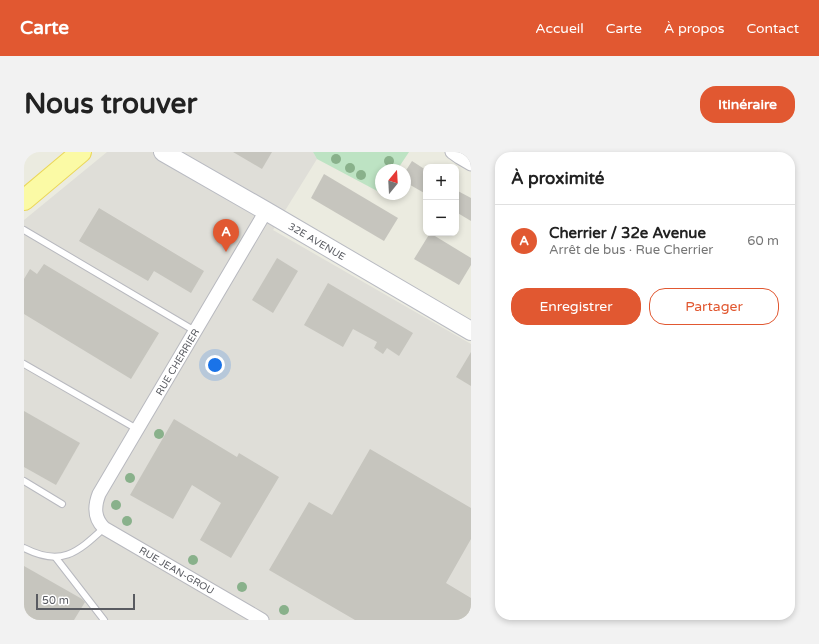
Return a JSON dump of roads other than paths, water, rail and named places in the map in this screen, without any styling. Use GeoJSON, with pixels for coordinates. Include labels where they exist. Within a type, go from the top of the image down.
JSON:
{"type":"FeatureCollection","features":[{"type":"Feature","properties":{"kind":"main road"},"geometry":{"type":"LineString","coordinates":[[24,200],[81,152]]}},
{"type":"Feature","properties":{"kind":"street","name":"32E AVENUE"},"geometry":{"type":"LineString","coordinates":[[163,152],[471,331]]}},
{"type":"Feature","properties":{"kind":"street"},"geometry":{"type":"LineString","coordinates":[[452,152],[459,158],[471,164]]}},
{"type":"Feature","properties":{"kind":"street","name":"RUE CHERRIER"},"geometry":{"type":"LineString","coordinates":[[96,516],[96,501],[99,494],[266,211]]}},
{"type":"Feature","properties":{"kind":"street","name":"RUE JEAN-GROU"},"geometry":{"type":"LineString","coordinates":[[96,516],[99,523],[104,528],[262,620]]}},
{"type":"Feature","properties":{"kind":"lane"},"geometry":{"type":"LineString","coordinates":[[24,230],[195,331]]}},
{"type":"Feature","properties":{"kind":"lane"},"geometry":{"type":"LineString","coordinates":[[24,364],[137,429]]}},
{"type":"Feature","properties":{"kind":"lane"},"geometry":{"type":"LineString","coordinates":[[24,482],[62,504]]}},
{"type":"Feature","properties":{"kind":"lane"},"geometry":{"type":"LineString","coordinates":[[24,548],[46,557],[61,557],[81,548],[104,528]]}},
{"type":"Feature","properties":{"kind":"lane"},"geometry":{"type":"LineString","coordinates":[[56,558],[104,620]]}},
{"type":"Feature","properties":{"kind":"place","name":"Cherrier / 32e Avenue"},"geometry":{"type":"Point","coordinates":[226,252]}}]}
